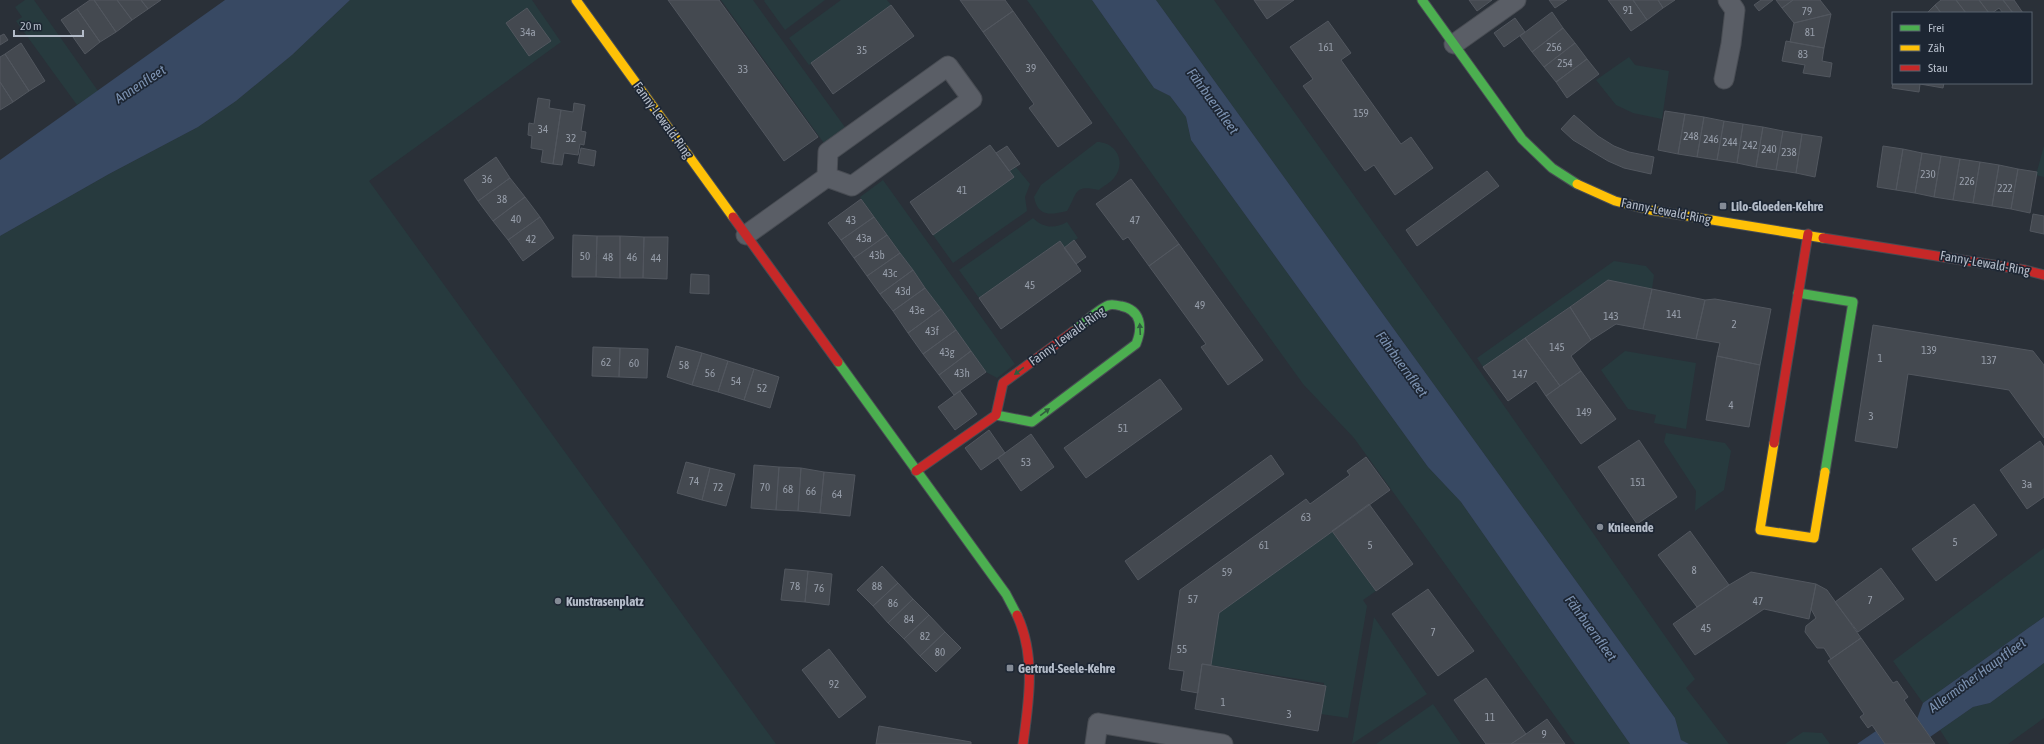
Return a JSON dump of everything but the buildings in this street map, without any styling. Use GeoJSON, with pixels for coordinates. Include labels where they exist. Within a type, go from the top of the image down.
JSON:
{"type":"FeatureCollection","features":[{"type":"Feature","properties":{"kind":"street","name":"Fanny-Lewald-Ring"},"geometry":{"type":"LineString","coordinates":[[1422,0],[1522,139],[1552,168],[1585,189],[1615,201],[1650,210],[2017,268],[2044,275]]}},
{"type":"Feature","properties":{"kind":"street"},"geometry":{"type":"LineString","coordinates":[[1454,44],[1516,0]]}},
{"type":"Feature","properties":{"kind":"street"},"geometry":{"type":"LineString","coordinates":[[1724,79],[1731,44],[1735,10],[1728,0]]}},
{"type":"Feature","properties":{"kind":"street","name":"Fanny-Lewald-Ring"},"geometry":{"type":"LineString","coordinates":[[581,2],[746,235],[1006,594],[1020,623],[1026,647],[1030,677],[1023,744]]}},
{"type":"Feature","properties":{"kind":"street"},"geometry":{"type":"LineString","coordinates":[[948,66],[972,99],[852,186],[827,177],[828,152],[948,66]]}},
{"type":"Feature","properties":{"kind":"street"},"geometry":{"type":"LineString","coordinates":[[746,235],[827,177]]}},
{"type":"Feature","properties":{"kind":"street"},"geometry":{"type":"LineString","coordinates":[[1798,293],[1853,302],[1814,538],[1760,530],[1798,293],[1808,234]]}},
{"type":"Feature","properties":{"kind":"street","name":"Fanny-Lewald-Ring"},"geometry":{"type":"LineString","coordinates":[[1117,304],[1128,308],[1137,316],[1141,325],[1141,335],[1136,344],[1032,422],[996,415],[1003,383],[1109,305],[1117,304]]}},
{"type":"Feature","properties":{"kind":"street"},"geometry":{"type":"LineString","coordinates":[[916,471],[996,415]]}},
{"type":"Feature","properties":{"kind":"street"},"geometry":{"type":"LineString","coordinates":[[1095,744],[1098,723],[1223,744]]}},
{"type":"Feature","properties":{"kind":"green space"},"geometry":{"type":"Polygon","coordinates":[[[25,0],[34,0],[98,91],[77,105],[16,21],[22,17],[15,7],[25,0]]]}},
{"type":"Feature","properties":{"kind":"green space"},"geometry":{"type":"Polygon","coordinates":[[[350,0],[532,0],[561,42],[369,181],[776,744],[0,744],[0,236],[109,174],[198,127],[236,101],[292,55],[350,0]]]}},
{"type":"Feature","properties":{"kind":"green space"},"geometry":{"type":"Polygon","coordinates":[[[721,0],[753,0],[847,130],[826,146],[721,0]]]}},
{"type":"Feature","properties":{"kind":"green space"},"geometry":{"type":"Polygon","coordinates":[[[825,0],[785,30],[764,1],[825,0]]]}},
{"type":"Feature","properties":{"kind":"green space"},"geometry":{"type":"Polygon","coordinates":[[[841,0],[887,0],[891,5],[809,65],[789,38],[841,0]]]}},
{"type":"Feature","properties":{"kind":"green space"},"geometry":{"type":"Polygon","coordinates":[[[1027,0],[1092,0],[1154,88],[1170,96],[1186,117],[1191,140],[1428,467],[1461,502],[1630,744],[1575,744],[1354,438],[1303,384],[1027,0]]]}},
{"type":"Feature","properties":{"kind":"green space"},"geometry":{"type":"Polygon","coordinates":[[[1156,0],[1214,0],[1472,360],[1695,679],[1686,688],[1729,744],[1689,744],[1681,741],[1675,718],[1156,0]]]}},
{"type":"Feature","properties":{"kind":"green space"},"geometry":{"type":"Polygon","coordinates":[[[1629,57],[1635,65],[1669,71],[1662,119],[1633,113],[1616,105],[1596,80],[1629,57]]]}},
{"type":"Feature","properties":{"kind":"green space"},"geometry":{"type":"Polygon","coordinates":[[[1097,142],[1110,145],[1118,154],[1120,166],[1114,178],[1099,190],[1091,188],[1080,189],[1075,195],[1067,211],[1050,214],[1038,208],[1034,197],[1041,185],[1097,142]]]}},
{"type":"Feature","properties":{"kind":"green space"},"geometry":{"type":"Polygon","coordinates":[[[2044,146],[2044,177],[2036,175],[2044,146]]]}},
{"type":"Feature","properties":{"kind":"green space"},"geometry":{"type":"Polygon","coordinates":[[[1016,167],[1030,184],[1025,197],[1027,211],[953,263],[933,235],[1013,177],[1009,171],[1016,167]]]}},
{"type":"Feature","properties":{"kind":"green space"},"geometry":{"type":"Polygon","coordinates":[[[883,180],[1015,364],[997,378],[986,372],[860,197],[883,180]]]}},
{"type":"Feature","properties":{"kind":"green space"},"geometry":{"type":"Polygon","coordinates":[[[1033,218],[1045,226],[1058,226],[1067,222],[1078,238],[1064,248],[1060,241],[979,298],[959,270],[1033,218]]]}},
{"type":"Feature","properties":{"kind":"green space"},"geometry":{"type":"Polygon","coordinates":[[[1614,261],[1646,266],[1654,275],[1652,289],[1608,280],[1483,367],[1477,358],[1614,261]]]}},
{"type":"Feature","properties":{"kind":"green space"},"geometry":{"type":"Polygon","coordinates":[[[1625,351],[1696,363],[1686,429],[1654,423],[1656,415],[1628,409],[1601,370],[1625,351]]]}},
{"type":"Feature","properties":{"kind":"green space"},"geometry":{"type":"Polygon","coordinates":[[[1666,433],[1725,443],[1731,451],[1724,490],[1695,511],[1696,491],[1664,442],[1666,433]]]}},
{"type":"Feature","properties":{"kind":"green space"},"geometry":{"type":"Polygon","coordinates":[[[1332,531],[1376,591],[1363,600],[1367,606],[1348,718],[1321,714],[1324,683],[1211,665],[1219,613],[1332,531]]]}},
{"type":"Feature","properties":{"kind":"green space"},"geometry":{"type":"Polygon","coordinates":[[[2044,548],[2044,617],[1923,703],[1893,661],[2044,548]]]}},
{"type":"Feature","properties":{"kind":"green space"},"geometry":{"type":"Polygon","coordinates":[[[1374,617],[1427,694],[1352,744],[1374,617]]]}},
{"type":"Feature","properties":{"kind":"green space"},"geometry":{"type":"Polygon","coordinates":[[[2044,663],[2044,718],[2008,744],[1949,744],[1940,730],[1973,707],[1990,703],[2044,663]]]}},
{"type":"Feature","properties":{"kind":"green space"},"geometry":{"type":"Polygon","coordinates":[[[1433,704],[1461,744],[1376,744],[1433,704]]]}},
{"type":"Feature","properties":{"kind":"green space"},"geometry":{"type":"Polygon","coordinates":[[[1803,732],[1822,733],[1830,744],[1785,744],[1803,732]]]}},
{"type":"Feature","properties":{"kind":"water","name":"Annenfleet"},"geometry":{"type":"Polygon","coordinates":[[[225,0],[350,0],[292,55],[236,101],[198,127],[109,174],[0,236],[0,160],[225,0]]]}},
{"type":"Feature","properties":{"kind":"water","name":"Fährbuernfleet"},"geometry":{"type":"Polygon","coordinates":[[[1092,0],[1156,0],[1675,718],[1681,740],[1689,744],[1630,744],[1461,502],[1428,467],[1191,140],[1186,117],[1170,96],[1154,88],[1092,0]]]}},
{"type":"Feature","properties":{"kind":"water","name":"Allermöher Hauptfleet"},"geometry":{"type":"Polygon","coordinates":[[[2044,617],[2044,663],[1990,703],[1973,707],[1930,737],[1917,719],[1923,703],[2044,617]]]}},
{"type":"Feature","properties":{"kind":"water"},"geometry":{"type":"Polygon","coordinates":[[[1876,731],[1885,744],[1857,744],[1876,731]]]}},
{"type":"Feature","properties":{"kind":"traffic: fast"},"geometry":{"type":"LineString","coordinates":[[1422,0],[1522,139],[1552,168],[1577,184]]}},
{"type":"Feature","properties":{"kind":"traffic: fast"},"geometry":{"type":"LineString","coordinates":[[1798,293],[1853,302],[1825,472]]}},
{"type":"Feature","properties":{"kind":"traffic: fast"},"geometry":{"type":"LineString","coordinates":[[996,415],[1032,422],[1136,344],[1140,326],[1139,320],[1133,311],[1118,305],[1109,305],[1100,310],[1074,331]]}},
{"type":"Feature","properties":{"kind":"traffic: fast"},"geometry":{"type":"LineString","coordinates":[[838,362],[1006,594],[1017,615]]}},
{"type":"Feature","properties":{"kind":"traffic: slow"},"geometry":{"type":"LineString","coordinates":[[576,0],[733,217]]}},
{"type":"Feature","properties":{"kind":"traffic: slow"},"geometry":{"type":"LineString","coordinates":[[1577,184],[1615,201],[1650,210],[1823,238]]}},
{"type":"Feature","properties":{"kind":"traffic: slow"},"geometry":{"type":"LineString","coordinates":[[1774,443],[1760,530],[1814,538],[1825,472]]}},
{"type":"Feature","properties":{"kind":"traffic: jam"},"geometry":{"type":"LineString","coordinates":[[733,217],[838,362]]}},
{"type":"Feature","properties":{"kind":"traffic: jam"},"geometry":{"type":"LineString","coordinates":[[1774,443],[1808,234]]}},
{"type":"Feature","properties":{"kind":"traffic: jam"},"geometry":{"type":"LineString","coordinates":[[1823,238],[2025,270],[2044,275]]}},
{"type":"Feature","properties":{"kind":"traffic: jam"},"geometry":{"type":"LineString","coordinates":[[916,471],[996,415],[1003,383],[1074,331]]}},
{"type":"Feature","properties":{"kind":"traffic: jam"},"geometry":{"type":"LineString","coordinates":[[1017,615],[1027,646],[1029,662],[1029,695],[1023,744]]}},
{"type":"Feature","properties":{"kind":"place","name":"Lilo-Gloeden-Kehre"},"geometry":{"type":"Point","coordinates":[1723,206]}},
{"type":"Feature","properties":{"kind":"place","name":"Knieende"},"geometry":{"type":"Point","coordinates":[1600,527]}},
{"type":"Feature","properties":{"kind":"place","name":"Kunstrasenplatz"},"geometry":{"type":"Point","coordinates":[558,601]}},
{"type":"Feature","properties":{"kind":"place","name":"Gertrud-Seele-Kehre"},"geometry":{"type":"Point","coordinates":[1010,668]}}]}
